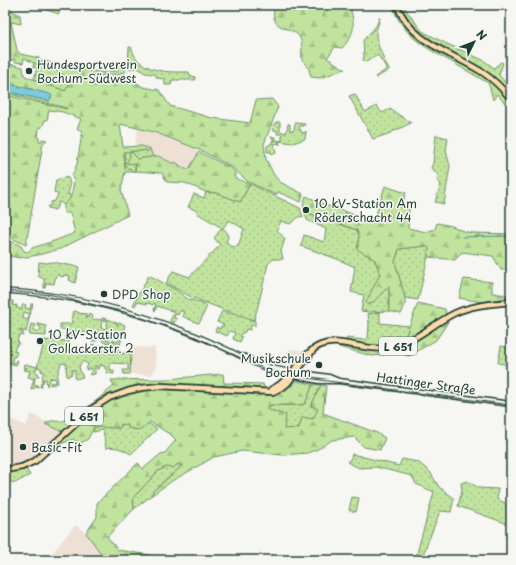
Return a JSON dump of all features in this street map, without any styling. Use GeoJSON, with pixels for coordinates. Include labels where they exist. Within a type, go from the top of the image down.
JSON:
{"type":"FeatureCollection","features":[{"type":"Feature","properties":{"kind":"main road"},"geometry":{"type":"LineString","coordinates":[[397,5],[409,26],[420,36],[482,72],[497,84],[511,99]]}},
{"type":"Feature","properties":{"kind":"main road","name":"L 651"},"geometry":{"type":"LineString","coordinates":[[5,470],[22,467],[35,461],[93,408],[109,398],[123,392],[160,386],[269,392],[283,387],[307,354],[322,344],[342,343],[372,349],[394,347],[405,343],[447,317],[462,310],[479,306],[511,302]]}},
{"type":"Feature","properties":{"kind":"main road","name":"L 651"},"geometry":{"type":"LineString","coordinates":[[259,391],[274,388],[293,374],[303,365],[314,349]]}},
{"type":"Feature","properties":{"kind":"main road"},"geometry":{"type":"LineString","coordinates":[[303,365],[304,370],[311,374]]}},
{"type":"Feature","properties":{"kind":"main road","name":"Hattinger Straße"},"geometry":{"type":"LineString","coordinates":[[293,374],[311,374],[329,377],[339,381]]}},
{"type":"Feature","properties":{"kind":"main road","name":"Hattinger Straße"},"geometry":{"type":"LineString","coordinates":[[293,374],[319,380],[339,381],[511,404]]}},
{"type":"Feature","properties":{"kind":"street","name":"Hattinger Straße"},"geometry":{"type":"LineString","coordinates":[[5,291],[51,294],[118,310],[188,333],[261,365],[293,374]]}},
{"type":"Feature","properties":{"kind":"shaded area"},"geometry":{"type":"Polygon","coordinates":[[[138,127],[173,138],[200,150],[189,169],[185,169],[175,162],[174,164],[158,156],[153,157],[150,149],[142,146],[133,147],[135,144],[138,127]]]}},
{"type":"Feature","properties":{"kind":"shaded area"},"geometry":{"type":"Polygon","coordinates":[[[132,347],[155,348],[156,366],[152,375],[130,374],[132,347]]]}},
{"type":"Feature","properties":{"kind":"shaded area"},"geometry":{"type":"Polygon","coordinates":[[[289,349],[305,351],[291,367],[285,368],[289,349]]]}},
{"type":"Feature","properties":{"kind":"shaded area"},"geometry":{"type":"Polygon","coordinates":[[[31,414],[47,422],[46,424],[64,432],[34,459],[22,464],[11,466],[5,457],[5,420],[13,420],[26,426],[31,414]]]}},
{"type":"Feature","properties":{"kind":"shaded area"},"geometry":{"type":"Polygon","coordinates":[[[75,525],[86,533],[100,552],[103,560],[44,560],[55,550],[75,525]]]}},
{"type":"Feature","properties":{"kind":"green space"},"geometry":{"type":"Polygon","coordinates":[[[39,5],[61,5],[59,14],[44,9],[39,5]]]}},
{"type":"Feature","properties":{"kind":"green space"},"geometry":{"type":"Polygon","coordinates":[[[274,5],[350,5],[353,28],[350,37],[342,48],[335,47],[327,58],[345,69],[320,78],[311,77],[309,69],[302,60],[300,38],[294,32],[282,27],[276,22],[274,16],[274,5]]]}},
{"type":"Feature","properties":{"kind":"green space"},"geometry":{"type":"Polygon","coordinates":[[[392,5],[395,5],[402,19],[419,39],[429,46],[477,71],[490,81],[509,101],[511,104],[511,110],[497,94],[493,100],[488,83],[431,51],[415,39],[402,24],[392,5]]]}},
{"type":"Feature","properties":{"kind":"green space"},"geometry":{"type":"Polygon","coordinates":[[[400,5],[405,5],[406,10],[422,31],[483,60],[494,68],[501,62],[503,63],[499,75],[511,89],[511,95],[484,70],[436,44],[415,28],[406,18],[400,5]]]}},
{"type":"Feature","properties":{"kind":"green space"},"geometry":{"type":"Polygon","coordinates":[[[5,7],[20,15],[21,24],[11,22],[17,50],[20,54],[39,58],[39,60],[85,70],[122,75],[143,87],[159,90],[170,106],[212,118],[250,123],[256,100],[272,99],[278,107],[264,144],[266,159],[274,175],[280,182],[303,194],[301,202],[278,192],[276,195],[247,181],[232,167],[200,150],[154,132],[120,124],[123,147],[142,146],[150,149],[147,152],[146,150],[124,152],[125,169],[129,168],[134,172],[125,172],[121,190],[128,215],[60,249],[20,258],[5,255],[5,242],[7,239],[21,246],[24,251],[28,252],[32,248],[75,233],[70,213],[64,213],[64,205],[71,196],[74,182],[72,176],[77,164],[82,131],[77,129],[81,119],[63,112],[49,110],[47,120],[45,120],[42,127],[39,128],[39,141],[42,141],[42,139],[47,140],[43,143],[26,245],[5,235],[5,95],[67,108],[5,93],[5,91],[49,101],[32,89],[16,85],[9,81],[8,82],[11,84],[5,83],[5,63],[7,65],[10,64],[23,67],[25,76],[65,91],[72,80],[57,71],[38,65],[24,58],[23,63],[15,62],[15,59],[12,61],[5,60],[5,7]]]}},
{"type":"Feature","properties":{"kind":"green space"},"geometry":{"type":"Polygon","coordinates":[[[379,18],[376,38],[389,70],[376,78],[375,77],[387,69],[378,55],[366,62],[363,60],[363,41],[376,26],[379,18]]]}},
{"type":"Feature","properties":{"kind":"green space"},"geometry":{"type":"Polygon","coordinates":[[[129,47],[131,47],[137,59],[148,67],[161,71],[189,72],[190,75],[195,77],[195,80],[172,80],[171,85],[165,85],[165,79],[157,78],[155,74],[145,73],[138,68],[128,69],[129,47]]]}},
{"type":"Feature","properties":{"kind":"green space"},"geometry":{"type":"Polygon","coordinates":[[[34,63],[57,71],[72,80],[65,91],[34,79],[37,68],[33,67],[34,63]]]}},
{"type":"Feature","properties":{"kind":"green space"},"geometry":{"type":"Polygon","coordinates":[[[110,64],[126,66],[125,73],[109,71],[110,64]]]}},
{"type":"Feature","properties":{"kind":"green space"},"geometry":{"type":"Polygon","coordinates":[[[355,94],[365,112],[377,106],[382,113],[390,109],[411,123],[388,134],[373,139],[349,96],[355,94]]]}},
{"type":"Feature","properties":{"kind":"green space"},"geometry":{"type":"Polygon","coordinates":[[[276,122],[280,122],[280,131],[286,133],[288,124],[290,124],[290,131],[294,130],[295,123],[305,124],[304,126],[300,126],[299,129],[301,132],[305,133],[306,131],[305,139],[293,143],[279,141],[280,145],[279,143],[274,144],[276,153],[272,154],[271,152],[267,152],[267,146],[272,144],[272,141],[274,141],[272,137],[275,137],[275,141],[276,140],[282,141],[282,134],[277,134],[278,131],[272,130],[276,122]]]}},
{"type":"Feature","properties":{"kind":"green space"},"geometry":{"type":"Polygon","coordinates":[[[436,135],[448,138],[446,151],[450,166],[444,204],[435,202],[441,184],[437,181],[438,175],[431,168],[433,163],[436,135]]]}},
{"type":"Feature","properties":{"kind":"green space"},"geometry":{"type":"Polygon","coordinates":[[[150,149],[153,157],[137,159],[132,152],[131,162],[136,164],[134,172],[129,168],[125,169],[124,152],[147,150],[147,152],[150,149]]]}},
{"type":"Feature","properties":{"kind":"green space"},"geometry":{"type":"Polygon","coordinates":[[[132,152],[137,159],[158,156],[174,164],[175,162],[185,169],[189,169],[199,152],[231,168],[235,172],[235,178],[250,184],[240,202],[217,193],[206,192],[185,183],[167,182],[162,173],[135,171],[136,164],[126,163],[130,157],[129,153],[132,152]]]}},
{"type":"Feature","properties":{"kind":"green space"},"geometry":{"type":"Polygon","coordinates":[[[67,177],[70,183],[68,195],[69,194],[71,198],[64,205],[60,202],[55,210],[48,208],[48,206],[51,206],[51,202],[55,201],[58,194],[54,192],[56,180],[67,177]]]}},
{"type":"Feature","properties":{"kind":"green space"},"geometry":{"type":"Polygon","coordinates":[[[250,184],[300,208],[303,217],[300,216],[290,224],[281,221],[277,230],[285,239],[281,251],[283,259],[273,259],[268,264],[254,320],[191,297],[166,283],[173,271],[189,277],[220,245],[214,238],[222,228],[197,213],[198,211],[188,207],[194,194],[204,198],[206,192],[217,193],[240,202],[250,184]],[[229,220],[223,228],[227,232],[228,238],[226,241],[231,247],[238,246],[244,229],[229,220]]]}},
{"type":"Feature","properties":{"kind":"green space"},"geometry":{"type":"Polygon","coordinates":[[[385,186],[406,193],[402,205],[409,208],[408,228],[426,232],[435,229],[437,223],[452,226],[472,233],[511,234],[511,270],[501,270],[493,256],[462,252],[455,260],[428,257],[429,248],[426,246],[399,249],[395,262],[405,298],[405,305],[401,314],[389,311],[389,286],[368,305],[366,302],[380,274],[375,260],[357,249],[359,237],[357,230],[305,212],[303,204],[306,196],[328,206],[374,221],[385,186]]]}},
{"type":"Feature","properties":{"kind":"green space"},"geometry":{"type":"Polygon","coordinates":[[[305,212],[357,230],[368,255],[375,260],[380,274],[373,302],[389,285],[389,311],[361,311],[364,295],[351,292],[355,267],[301,246],[304,235],[324,242],[326,229],[307,220],[305,212]]]}},
{"type":"Feature","properties":{"kind":"green space"},"geometry":{"type":"Polygon","coordinates":[[[426,246],[430,248],[418,300],[405,298],[395,262],[399,249],[426,246]]]}},
{"type":"Feature","properties":{"kind":"green space"},"geometry":{"type":"Polygon","coordinates":[[[39,262],[52,262],[79,267],[75,283],[69,280],[70,276],[64,275],[63,277],[56,275],[54,284],[46,283],[44,288],[44,279],[38,276],[39,262]]]}},
{"type":"Feature","properties":{"kind":"green space"},"geometry":{"type":"Polygon","coordinates":[[[149,275],[176,290],[189,300],[193,300],[207,306],[200,322],[198,323],[182,316],[184,311],[180,311],[178,315],[175,314],[174,318],[177,319],[174,323],[170,321],[174,312],[157,306],[155,311],[156,304],[154,303],[153,305],[137,302],[135,306],[133,305],[149,275]]]}},
{"type":"Feature","properties":{"kind":"green space"},"geometry":{"type":"Polygon","coordinates":[[[464,279],[492,282],[492,293],[507,295],[506,298],[482,302],[459,298],[464,279]]]}},
{"type":"Feature","properties":{"kind":"green space"},"geometry":{"type":"Polygon","coordinates":[[[12,301],[13,306],[17,305],[16,308],[19,308],[20,310],[23,304],[26,305],[25,308],[30,309],[31,304],[33,304],[26,332],[20,330],[20,332],[23,332],[23,336],[19,335],[17,341],[19,344],[17,344],[14,351],[17,352],[15,357],[13,356],[12,362],[15,363],[16,360],[18,361],[16,365],[5,362],[5,338],[6,339],[10,322],[5,321],[5,318],[8,319],[9,316],[6,315],[5,307],[7,307],[8,303],[12,301]],[[24,312],[23,318],[27,320],[30,314],[24,312]]]}},
{"type":"Feature","properties":{"kind":"green space"},"geometry":{"type":"Polygon","coordinates":[[[418,303],[445,309],[448,322],[436,340],[409,356],[406,350],[408,345],[406,335],[418,303]]]}},
{"type":"Feature","properties":{"kind":"green space"},"geometry":{"type":"Polygon","coordinates":[[[74,311],[87,314],[86,317],[88,318],[89,314],[93,316],[92,319],[94,320],[101,320],[102,318],[107,319],[106,321],[102,320],[101,328],[106,329],[108,319],[117,323],[117,325],[119,323],[125,325],[120,345],[114,344],[112,340],[115,342],[119,341],[118,336],[110,338],[109,335],[105,337],[106,340],[110,340],[110,343],[103,342],[100,334],[93,334],[97,341],[92,341],[89,333],[86,332],[80,335],[78,331],[72,332],[73,338],[68,338],[68,330],[60,329],[60,324],[71,324],[74,311]]]}},
{"type":"Feature","properties":{"kind":"green space"},"geometry":{"type":"Polygon","coordinates":[[[222,311],[255,321],[255,326],[251,325],[250,330],[246,329],[245,332],[242,333],[240,336],[242,337],[240,342],[233,339],[235,333],[230,331],[227,336],[215,331],[217,327],[220,329],[221,326],[223,327],[224,325],[217,322],[222,311]]]}},
{"type":"Feature","properties":{"kind":"green space"},"geometry":{"type":"Polygon","coordinates":[[[380,312],[380,323],[409,326],[406,335],[408,345],[406,350],[409,356],[398,353],[372,356],[339,347],[341,340],[346,341],[347,338],[365,340],[368,338],[368,314],[380,312]]]}},
{"type":"Feature","properties":{"kind":"green space"},"geometry":{"type":"Polygon","coordinates":[[[31,324],[36,325],[33,331],[40,331],[41,327],[38,326],[38,324],[46,326],[46,336],[30,335],[31,324]]]}},
{"type":"Feature","properties":{"kind":"green space"},"geometry":{"type":"Polygon","coordinates":[[[41,340],[69,341],[68,346],[70,346],[70,349],[77,351],[78,347],[82,348],[81,351],[89,352],[92,344],[95,345],[97,353],[100,354],[101,349],[99,348],[99,345],[103,346],[104,351],[115,354],[117,351],[115,348],[119,348],[118,353],[131,354],[130,374],[124,374],[123,370],[128,370],[128,364],[110,363],[110,370],[114,370],[114,374],[107,373],[105,366],[102,366],[101,364],[99,369],[95,366],[95,374],[90,375],[89,374],[92,372],[92,368],[86,370],[88,364],[82,361],[79,367],[83,377],[75,379],[75,370],[72,370],[72,374],[67,377],[67,364],[61,363],[57,377],[58,383],[50,385],[51,382],[56,382],[55,378],[51,379],[51,377],[47,386],[46,379],[41,383],[44,372],[41,371],[41,368],[37,367],[43,347],[39,346],[41,340]]]}},
{"type":"Feature","properties":{"kind":"green space"},"geometry":{"type":"Polygon","coordinates":[[[507,340],[511,341],[511,365],[498,363],[501,346],[506,347],[507,340]]]}},
{"type":"Feature","properties":{"kind":"green space"},"geometry":{"type":"Polygon","coordinates":[[[25,364],[37,367],[35,372],[38,373],[39,376],[35,378],[34,384],[38,385],[38,387],[31,389],[34,379],[28,377],[30,371],[24,370],[27,368],[24,367],[25,364]]]}},
{"type":"Feature","properties":{"kind":"green space"},"geometry":{"type":"Polygon","coordinates":[[[223,374],[224,383],[263,384],[267,395],[286,390],[297,381],[313,384],[305,404],[271,405],[266,409],[286,415],[284,429],[299,428],[302,417],[313,419],[318,409],[311,406],[321,385],[326,386],[323,413],[377,433],[385,438],[380,450],[364,447],[354,437],[332,440],[318,449],[307,453],[282,455],[242,451],[214,457],[172,481],[152,495],[153,491],[182,466],[178,464],[173,468],[166,467],[158,471],[133,498],[134,509],[107,537],[118,550],[162,557],[161,560],[103,560],[100,552],[86,533],[97,517],[97,503],[138,463],[143,469],[162,453],[164,454],[176,440],[171,435],[150,422],[140,430],[128,428],[128,425],[121,424],[120,428],[94,427],[88,439],[79,444],[73,439],[61,444],[49,454],[45,455],[67,435],[64,432],[45,424],[50,421],[63,421],[69,419],[83,411],[114,386],[111,380],[167,379],[223,374]]]}},
{"type":"Feature","properties":{"kind":"green space"},"geometry":{"type":"Polygon","coordinates":[[[313,384],[321,385],[311,406],[319,409],[312,419],[304,425],[284,430],[266,410],[271,405],[305,404],[313,384]]]}},
{"type":"Feature","properties":{"kind":"green space"},"geometry":{"type":"Polygon","coordinates":[[[148,423],[157,429],[131,454],[119,448],[106,448],[103,430],[93,432],[94,427],[119,428],[121,424],[129,425],[128,428],[140,430],[148,423]]]}},
{"type":"Feature","properties":{"kind":"green space"},"geometry":{"type":"Polygon","coordinates":[[[352,454],[399,466],[402,459],[418,462],[430,472],[439,487],[454,498],[451,512],[440,511],[421,560],[415,560],[434,492],[416,484],[412,476],[376,467],[359,468],[347,462],[351,458],[352,454]]]}},
{"type":"Feature","properties":{"kind":"green space"},"geometry":{"type":"Polygon","coordinates":[[[178,464],[182,466],[153,491],[152,495],[134,509],[133,498],[158,471],[178,464]]]}},
{"type":"Feature","properties":{"kind":"green space"},"geometry":{"type":"Polygon","coordinates":[[[26,469],[30,475],[15,483],[5,480],[5,473],[26,469]]]}},
{"type":"Feature","properties":{"kind":"green space"},"geometry":{"type":"Polygon","coordinates":[[[467,481],[479,488],[498,489],[497,499],[511,506],[511,525],[458,506],[462,490],[461,483],[467,481]]]}},
{"type":"Feature","properties":{"kind":"green space"},"geometry":{"type":"Polygon","coordinates":[[[352,497],[359,498],[356,512],[349,510],[352,497]]]}},
{"type":"Feature","properties":{"kind":"water"},"geometry":{"type":"Polygon","coordinates":[[[5,83],[50,94],[52,96],[49,101],[5,91],[5,83]]]}},
{"type":"Feature","properties":{"kind":"waterway"},"geometry":{"type":"LineString","coordinates":[[462,237],[511,236]]}},
{"type":"Feature","properties":{"kind":"tram line"},"geometry":{"type":"LineString","coordinates":[[5,291],[52,295],[125,312],[189,334],[265,369],[280,373],[320,380],[511,405]]}},
{"type":"Feature","properties":{"kind":"place","name":"Hundesportverein Bochum-Südwest"},"geometry":{"type":"Point","coordinates":[29,71]}},
{"type":"Feature","properties":{"kind":"place","name":"10 kV-Station Am Röderschacht 44"},"geometry":{"type":"Point","coordinates":[306,210]}},
{"type":"Feature","properties":{"kind":"place","name":"DPD Shop"},"geometry":{"type":"Point","coordinates":[104,294]}},
{"type":"Feature","properties":{"kind":"place","name":"10 kV-Station Gollackerstr. 2"},"geometry":{"type":"Point","coordinates":[40,341]}},
{"type":"Feature","properties":{"kind":"place","name":"Musikschule Bochum"},"geometry":{"type":"Point","coordinates":[319,365]}},
{"type":"Feature","properties":{"kind":"place","name":"Basic-Fit"},"geometry":{"type":"Point","coordinates":[23,447]}}]}
